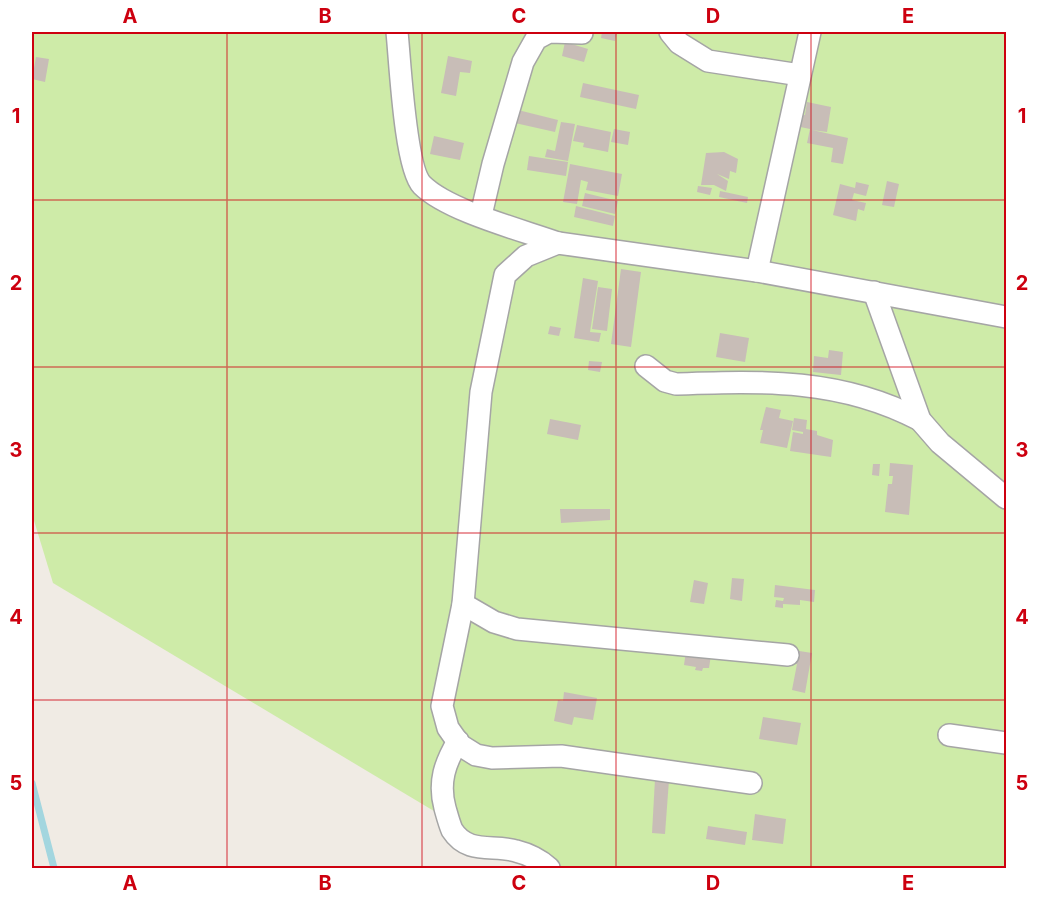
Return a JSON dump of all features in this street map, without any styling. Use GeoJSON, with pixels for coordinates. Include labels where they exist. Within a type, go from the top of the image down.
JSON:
{"type":"FeatureCollection","features":[{"type":"Feature","properties":{"kind":"street"},"geometry":{"type":"LineString","coordinates":[[398,32],[410,159],[421,184],[450,205],[558,243],[757,271],[1006,317]]}},
{"type":"Feature","properties":{"kind":"street"},"geometry":{"type":"LineString","coordinates":[[481,215],[493,164],[524,62],[532,46],[536,39],[549,32],[582,33]]}},
{"type":"Feature","properties":{"kind":"street"},"geometry":{"type":"LineString","coordinates":[[670,32],[679,43],[708,61],[800,75]]}},
{"type":"Feature","properties":{"kind":"street"},"geometry":{"type":"LineString","coordinates":[[757,271],[810,32]]}},
{"type":"Feature","properties":{"kind":"street"},"geometry":{"type":"LineString","coordinates":[[558,243],[526,256],[505,275],[481,392],[463,604],[442,706],[448,728],[458,741],[476,755],[492,758],[561,756],[751,783]]}},
{"type":"Feature","properties":{"kind":"street"},"geometry":{"type":"LineString","coordinates":[[874,292],[920,420]]}},
{"type":"Feature","properties":{"kind":"street"},"geometry":{"type":"LineString","coordinates":[[646,366],[665,381],[676,384],[751,381],[825,387],[894,406],[920,420],[940,443],[1006,498]]}},
{"type":"Feature","properties":{"kind":"street"},"geometry":{"type":"LineString","coordinates":[[463,604],[494,622],[517,629],[788,655]]}},
{"type":"Feature","properties":{"kind":"street"},"geometry":{"type":"LineString","coordinates":[[949,735],[1006,743]]}},
{"type":"Feature","properties":{"kind":"street"},"geometry":{"type":"LineString","coordinates":[[458,741],[447,758],[441,779],[443,800],[451,828],[457,837],[479,848],[514,850],[531,856],[549,868]]}},
{"type":"Feature","properties":{"kind":"green space"},"geometry":{"type":"Polygon","coordinates":[[[32,32],[1006,32],[1006,868],[529,868],[53,583],[32,514],[32,32]]]}},
{"type":"Feature","properties":{"kind":"building"},"geometry":{"type":"Polygon","coordinates":[[[602,32],[617,32],[615,41],[601,38],[602,32]]]}},
{"type":"Feature","properties":{"kind":"building"},"geometry":{"type":"Polygon","coordinates":[[[565,42],[588,49],[584,62],[562,56],[565,42]]]}},
{"type":"Feature","properties":{"kind":"building"},"geometry":{"type":"Polygon","coordinates":[[[448,56],[472,61],[470,73],[460,72],[456,96],[441,93],[448,56]]]}},
{"type":"Feature","properties":{"kind":"building"},"geometry":{"type":"Polygon","coordinates":[[[36,57],[49,59],[45,82],[32,79],[36,57]]]}},
{"type":"Feature","properties":{"kind":"building"},"geometry":{"type":"Polygon","coordinates":[[[583,83],[639,95],[636,109],[580,97],[583,83]]]}},
{"type":"Feature","properties":{"kind":"building"},"geometry":{"type":"Polygon","coordinates":[[[807,102],[831,107],[827,132],[812,130],[848,138],[843,164],[831,162],[833,148],[807,143],[810,129],[791,125],[793,112],[805,115],[807,102]]]}},
{"type":"Feature","properties":{"kind":"building"},"geometry":{"type":"Polygon","coordinates":[[[518,110],[558,120],[555,132],[515,123],[518,110]]]}},
{"type":"Feature","properties":{"kind":"building"},"geometry":{"type":"Polygon","coordinates":[[[561,122],[575,124],[568,161],[545,157],[547,149],[555,151],[561,122]]]}},
{"type":"Feature","properties":{"kind":"building"},"geometry":{"type":"Polygon","coordinates":[[[577,125],[611,132],[608,152],[583,147],[584,143],[573,141],[577,125]]]}},
{"type":"Feature","properties":{"kind":"building"},"geometry":{"type":"Polygon","coordinates":[[[614,129],[630,132],[628,145],[611,142],[614,129]]]}},
{"type":"Feature","properties":{"kind":"building"},"geometry":{"type":"Polygon","coordinates":[[[434,136],[464,143],[460,160],[430,154],[434,136]]]}},
{"type":"Feature","properties":{"kind":"building"},"geometry":{"type":"Polygon","coordinates":[[[724,152],[738,159],[736,173],[730,171],[729,179],[717,174],[728,181],[726,191],[714,185],[701,185],[706,153],[724,152]]]}},
{"type":"Feature","properties":{"kind":"building"},"geometry":{"type":"Polygon","coordinates":[[[529,156],[568,162],[566,176],[527,170],[529,156]]]}},
{"type":"Feature","properties":{"kind":"building"},"geometry":{"type":"Polygon","coordinates":[[[570,164],[622,174],[618,196],[586,190],[588,182],[581,180],[577,204],[563,202],[570,164]]]}},
{"type":"Feature","properties":{"kind":"building"},"geometry":{"type":"Polygon","coordinates":[[[887,181],[899,184],[894,207],[882,205],[887,181]]]}},
{"type":"Feature","properties":{"kind":"building"},"geometry":{"type":"Polygon","coordinates":[[[856,182],[869,185],[866,196],[854,193],[852,200],[866,203],[864,211],[858,209],[856,221],[833,215],[840,184],[855,188],[856,182]]]}},
{"type":"Feature","properties":{"kind":"building"},"geometry":{"type":"Polygon","coordinates":[[[698,186],[712,188],[710,195],[697,192],[698,186]]]}},
{"type":"Feature","properties":{"kind":"building"},"geometry":{"type":"Polygon","coordinates":[[[720,191],[748,197],[747,203],[719,197],[720,191]]]}},
{"type":"Feature","properties":{"kind":"building"},"geometry":{"type":"Polygon","coordinates":[[[585,193],[618,201],[615,214],[582,206],[585,193]]]}},
{"type":"Feature","properties":{"kind":"building"},"geometry":{"type":"Polygon","coordinates":[[[576,206],[615,216],[613,226],[574,217],[576,206]]]}},
{"type":"Feature","properties":{"kind":"building"},"geometry":{"type":"Polygon","coordinates":[[[621,269],[641,272],[631,347],[611,344],[621,269]]]}},
{"type":"Feature","properties":{"kind":"building"},"geometry":{"type":"Polygon","coordinates":[[[583,278],[598,281],[590,332],[601,333],[599,342],[574,338],[583,278]]]}},
{"type":"Feature","properties":{"kind":"building"},"geometry":{"type":"Polygon","coordinates":[[[598,287],[612,289],[607,331],[592,329],[598,287]]]}},
{"type":"Feature","properties":{"kind":"building"},"geometry":{"type":"Polygon","coordinates":[[[550,326],[561,328],[559,336],[548,334],[550,326]]]}},
{"type":"Feature","properties":{"kind":"building"},"geometry":{"type":"Polygon","coordinates":[[[720,333],[749,338],[745,362],[716,357],[720,333]]]}},
{"type":"Feature","properties":{"kind":"building"},"geometry":{"type":"Polygon","coordinates":[[[829,350],[843,352],[841,375],[813,372],[814,356],[828,358],[829,350]]]}},
{"type":"Feature","properties":{"kind":"building"},"geometry":{"type":"Polygon","coordinates":[[[589,361],[602,362],[600,372],[588,370],[589,361]]]}},
{"type":"Feature","properties":{"kind":"building"},"geometry":{"type":"Polygon","coordinates":[[[766,407],[781,410],[779,418],[793,421],[787,448],[760,443],[763,430],[760,430],[766,407]]]}},
{"type":"Feature","properties":{"kind":"building"},"geometry":{"type":"Polygon","coordinates":[[[794,418],[807,420],[806,429],[817,431],[817,435],[833,440],[831,457],[790,451],[793,432],[803,434],[803,432],[792,430],[794,418]]]}},
{"type":"Feature","properties":{"kind":"building"},"geometry":{"type":"Polygon","coordinates":[[[550,419],[581,425],[578,440],[547,434],[550,419]]]}},
{"type":"Feature","properties":{"kind":"building"},"geometry":{"type":"Polygon","coordinates":[[[890,463],[913,465],[909,515],[885,512],[888,484],[892,484],[893,476],[889,476],[890,463]]]}},
{"type":"Feature","properties":{"kind":"building"},"geometry":{"type":"Polygon","coordinates":[[[873,464],[880,464],[879,476],[872,475],[873,464]]]}},
{"type":"Feature","properties":{"kind":"building"},"geometry":{"type":"Polygon","coordinates":[[[560,509],[610,509],[610,520],[561,523],[560,509]]]}},
{"type":"Feature","properties":{"kind":"building"},"geometry":{"type":"Polygon","coordinates":[[[732,578],[744,579],[742,601],[730,599],[732,578]]]}},
{"type":"Feature","properties":{"kind":"building"},"geometry":{"type":"Polygon","coordinates":[[[694,580],[708,583],[704,604],[690,602],[694,580]]]}},
{"type":"Feature","properties":{"kind":"building"},"geometry":{"type":"Polygon","coordinates":[[[775,585],[815,590],[814,602],[800,600],[800,605],[783,604],[783,608],[775,607],[776,600],[783,601],[784,598],[774,597],[775,585]]]}},
{"type":"Feature","properties":{"kind":"building"},"geometry":{"type":"Polygon","coordinates":[[[793,650],[812,653],[805,693],[792,690],[797,664],[791,663],[793,650]]]}},
{"type":"Feature","properties":{"kind":"building"},"geometry":{"type":"Polygon","coordinates":[[[686,651],[711,655],[709,668],[703,668],[702,671],[695,670],[696,667],[684,665],[686,651]]]}},
{"type":"Feature","properties":{"kind":"building"},"geometry":{"type":"Polygon","coordinates":[[[564,692],[597,698],[593,720],[574,717],[572,725],[554,721],[558,700],[563,701],[564,692]]]}},
{"type":"Feature","properties":{"kind":"building"},"geometry":{"type":"Polygon","coordinates":[[[763,717],[801,723],[797,745],[759,739],[763,717]]]}},
{"type":"Feature","properties":{"kind":"building"},"geometry":{"type":"Polygon","coordinates":[[[655,779],[669,780],[665,834],[652,833],[655,779]]]}},
{"type":"Feature","properties":{"kind":"building"},"geometry":{"type":"Polygon","coordinates":[[[755,814],[786,819],[783,844],[752,840],[755,814]]]}},
{"type":"Feature","properties":{"kind":"building"},"geometry":{"type":"Polygon","coordinates":[[[708,826],[747,832],[745,845],[706,839],[708,826]]]}},
{"type":"Feature","properties":{"kind":"waterway"},"geometry":{"type":"LineString","coordinates":[[32,783],[54,868]]}}]}
